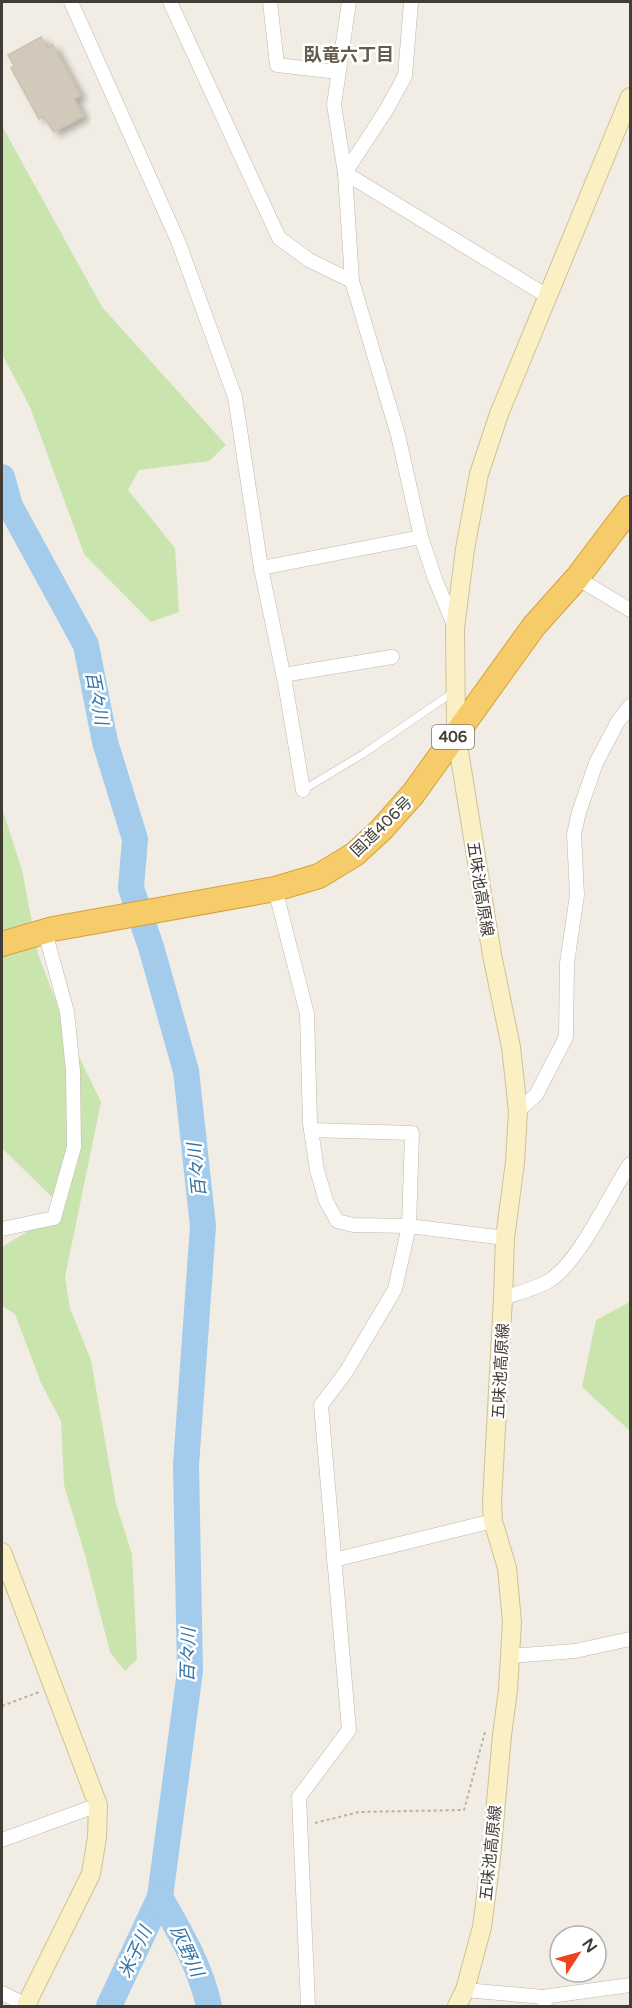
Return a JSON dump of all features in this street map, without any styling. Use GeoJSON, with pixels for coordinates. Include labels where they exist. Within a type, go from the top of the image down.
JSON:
{"type":"FeatureCollection","features":[{"type":"Feature","properties":{"kind":"highway","name":"国道406号"},"geometry":{"type":"LineString","coordinates":[[2,944],[49,931],[275,889],[319,876],[355,854],[381,830],[413,794],[534,626],[577,578],[630,508]]}},
{"type":"Feature","properties":{"kind":"main road","name":"五味池高原線"},"geometry":{"type":"LineString","coordinates":[[457,2007],[465,1990],[483,1927],[508,1690],[512,1622],[507,1568],[493,1521],[492,1502],[504,1298],[505,1238],[515,1162],[518,1111],[511,1047],[492,955],[456,732],[455,628],[465,549],[479,474],[499,414],[630,97]]}},
{"type":"Feature","properties":{"kind":"main road"},"geometry":{"type":"LineString","coordinates":[[2,1552],[6,1577],[53,1687],[98,1805],[97,1837],[91,1875],[26,2006]]}},
{"type":"Feature","properties":{"kind":"street"},"geometry":{"type":"LineString","coordinates":[[71,2],[178,241],[235,397],[261,568],[284,675],[303,790]]}},
{"type":"Feature","properties":{"kind":"street"},"geometry":{"type":"LineString","coordinates":[[170,2],[279,238],[309,260],[352,281]]}},
{"type":"Feature","properties":{"kind":"street"},"geometry":{"type":"LineString","coordinates":[[270,2],[277,64],[338,72]]}},
{"type":"Feature","properties":{"kind":"street"},"geometry":{"type":"LineString","coordinates":[[350,2],[334,105],[345,173],[352,281],[398,435],[421,537],[455,628]]}},
{"type":"Feature","properties":{"kind":"street"},"geometry":{"type":"LineString","coordinates":[[345,173],[385,112],[405,76],[411,2]]}},
{"type":"Feature","properties":{"kind":"street"},"geometry":{"type":"LineString","coordinates":[[345,173],[547,296]]}},
{"type":"Feature","properties":{"kind":"street"},"geometry":{"type":"LineString","coordinates":[[261,568],[421,537]]}},
{"type":"Feature","properties":{"kind":"street"},"geometry":{"type":"LineString","coordinates":[[577,578],[630,610]]}},
{"type":"Feature","properties":{"kind":"street"},"geometry":{"type":"LineString","coordinates":[[284,675],[392,657]]}},
{"type":"Feature","properties":{"kind":"street"},"geometry":{"type":"LineString","coordinates":[[518,1111],[536,1095],[566,1037],[567,963],[577,895],[574,834],[579,812],[597,763],[617,723],[630,706]]}},
{"type":"Feature","properties":{"kind":"street"},"geometry":{"type":"LineString","coordinates":[[275,889],[307,1014],[311,1130],[317,1170],[326,1201],[337,1221],[353,1225],[409,1226],[505,1238]]}},
{"type":"Feature","properties":{"kind":"street"},"geometry":{"type":"LineString","coordinates":[[2,1229],[54,1218],[74,1147],[73,1071],[67,1012],[49,931]]}},
{"type":"Feature","properties":{"kind":"street"},"geometry":{"type":"LineString","coordinates":[[308,2007],[299,1797],[349,1730],[321,1405],[345,1372],[395,1288],[409,1226],[412,1132],[311,1130]]}},
{"type":"Feature","properties":{"kind":"street"},"geometry":{"type":"LineString","coordinates":[[504,1298],[549,1281],[561,1270],[580,1248],[630,1164]]}},
{"type":"Feature","properties":{"kind":"street"},"geometry":{"type":"LineString","coordinates":[[334,1560],[493,1521]]}},
{"type":"Feature","properties":{"kind":"street"},"geometry":{"type":"LineString","coordinates":[[510,1656],[575,1651],[630,1639]]}},
{"type":"Feature","properties":{"kind":"street"},"geometry":{"type":"LineString","coordinates":[[2,1840],[98,1805]]}},
{"type":"Feature","properties":{"kind":"street"},"geometry":{"type":"LineString","coordinates":[[465,1990],[544,2002],[630,1984]]}},
{"type":"Feature","properties":{"kind":"street"},"geometry":{"type":"LineString","coordinates":[[2,1993],[26,2006]]}},
{"type":"Feature","properties":{"kind":"lane"},"geometry":{"type":"LineString","coordinates":[[303,790],[363,754],[457,690]]}},
{"type":"Feature","properties":{"kind":"path"},"geometry":{"type":"LineString","coordinates":[[2,1706],[53,1687]]}},
{"type":"Feature","properties":{"kind":"path"},"geometry":{"type":"LineString","coordinates":[[301,1827],[359,1812],[464,1810],[489,1724]]}},
{"type":"Feature","properties":{"kind":"green space"},"geometry":{"type":"Polygon","coordinates":[[[2,126],[102,307],[226,445],[209,461],[139,470],[128,490],[175,548],[179,612],[151,622],[84,554],[30,407],[2,354],[2,126]]]}},
{"type":"Feature","properties":{"kind":"green space"},"geometry":{"type":"Polygon","coordinates":[[[2,808],[22,870],[38,954],[70,1038],[101,1102],[65,1277],[70,1308],[91,1360],[116,1504],[132,1554],[137,1659],[125,1671],[110,1652],[64,1485],[61,1421],[41,1383],[15,1314],[2,1306],[2,1247],[64,1209],[2,1148],[2,808]]]}},
{"type":"Feature","properties":{"kind":"green space"},"geometry":{"type":"Polygon","coordinates":[[[630,1302],[630,1431],[582,1387],[596,1320],[630,1302]]]}},
{"type":"Feature","properties":{"kind":"building"},"geometry":{"type":"Polygon","coordinates":[[[41,37],[47,48],[52,44],[80,95],[74,99],[83,116],[54,132],[43,116],[39,119],[11,68],[14,66],[8,55],[41,37]]]}},
{"type":"Feature","properties":{"kind":"waterway","name":"百々川"},"geometry":{"type":"LineString","coordinates":[[2,477],[10,506],[86,645],[105,742],[135,839],[131,888],[151,947],[186,1071],[203,1226],[186,1465],[190,1671],[160,1897],[109,2006]]}},
{"type":"Feature","properties":{"kind":"waterway","name":"灰野川"},"geometry":{"type":"LineString","coordinates":[[160,1897],[195,1963],[209,2006]]}},
{"type":"Feature","properties":{"kind":"district","name":"臥竜六丁目"},"geometry":{"type":"Point","coordinates":[349,55]}},
{"type":"Feature","properties":{"kind":"water label","name":"米子川"},"geometry":{"type":"Point","coordinates":[135,1952]}}]}
